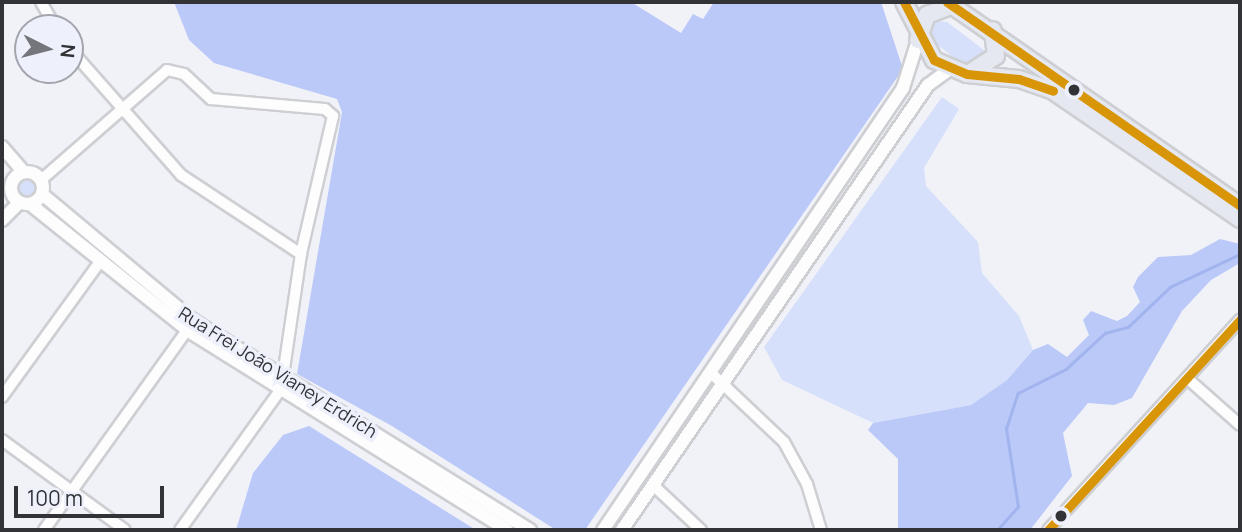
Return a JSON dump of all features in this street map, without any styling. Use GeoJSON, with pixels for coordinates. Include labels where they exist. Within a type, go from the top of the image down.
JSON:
{"type":"FeatureCollection","features":[{"type":"Feature","properties":{"kind":"highway"},"geometry":{"type":"LineString","coordinates":[[904,2],[918,40],[951,68],[967,74],[1019,79],[1053,91],[1240,219]]}},
{"type":"Feature","properties":{"kind":"highway"},"geometry":{"type":"LineString","coordinates":[[918,40],[927,15],[950,3],[993,30],[1240,206]]}},
{"type":"Feature","properties":{"kind":"highway"},"geometry":{"type":"LineString","coordinates":[[967,74],[993,61],[993,30]]}},
{"type":"Feature","properties":{"kind":"street"},"geometry":{"type":"LineString","coordinates":[[603,530],[903,88],[918,40]]}},
{"type":"Feature","properties":{"kind":"street"},"geometry":{"type":"LineString","coordinates":[[84,67],[121,114],[203,193],[301,254]]}},
{"type":"Feature","properties":{"kind":"street"},"geometry":{"type":"LineString","coordinates":[[622,530],[928,85],[951,68]]}},
{"type":"Feature","properties":{"kind":"street"},"geometry":{"type":"LineString","coordinates":[[41,180],[121,114],[157,75],[176,69],[211,99],[331,111],[334,119],[301,254],[282,383],[180,530]]}},
{"type":"Feature","properties":{"kind":"street"},"geometry":{"type":"LineString","coordinates":[[2,147],[23,172],[41,180]]}},
{"type":"Feature","properties":{"kind":"street"},"geometry":{"type":"LineString","coordinates":[[2,172],[8,192]]}},
{"type":"Feature","properties":{"kind":"street"},"geometry":{"type":"LineString","coordinates":[[8,192],[23,172]]}},
{"type":"Feature","properties":{"kind":"street"},"geometry":{"type":"LineString","coordinates":[[2,220],[42,194],[41,180]]}},
{"type":"Feature","properties":{"kind":"street","name":"Rua Frei João Vianey Erdrich"},"geometry":{"type":"LineString","coordinates":[[8,192],[99,263],[190,325],[507,530]]}},
{"type":"Feature","properties":{"kind":"street","name":"Rua Frei João Vianey Erdrich"},"geometry":{"type":"LineString","coordinates":[[42,194],[190,325]]}},
{"type":"Feature","properties":{"kind":"street"},"geometry":{"type":"LineString","coordinates":[[2,397],[99,263]]}},
{"type":"Feature","properties":{"kind":"street"},"geometry":{"type":"LineString","coordinates":[[1048,530],[1240,320]]}},
{"type":"Feature","properties":{"kind":"street"},"geometry":{"type":"LineString","coordinates":[[44,530],[190,325]]}},
{"type":"Feature","properties":{"kind":"street"},"geometry":{"type":"LineString","coordinates":[[710,372],[724,382],[785,442],[807,484],[821,530]]}},
{"type":"Feature","properties":{"kind":"street"},"geometry":{"type":"LineString","coordinates":[[1188,379],[1240,425]]}},
{"type":"Feature","properties":{"kind":"street","name":"Rua Frei João Vianey Erdrich"},"geometry":{"type":"LineString","coordinates":[[282,383],[530,530]]}},
{"type":"Feature","properties":{"kind":"street"},"geometry":{"type":"LineString","coordinates":[[2,440],[125,530]]}},
{"type":"Feature","properties":{"kind":"street"},"geometry":{"type":"LineString","coordinates":[[653,485],[701,530]]}},
{"type":"Feature","properties":{"kind":"shaded area"},"geometry":{"type":"Polygon","coordinates":[[[174,2],[631,2],[681,33],[693,14],[703,19],[714,2],[881,2],[903,69],[585,530],[556,530],[392,426],[297,374],[342,112],[337,99],[214,63],[189,40],[174,2]]]}},
{"type":"Feature","properties":{"kind":"shaded area"},"geometry":{"type":"Polygon","coordinates":[[[936,21],[947,22],[988,53],[976,64],[959,62],[934,42],[930,30],[936,21]]]}},
{"type":"Feature","properties":{"kind":"shaded area"},"geometry":{"type":"Polygon","coordinates":[[[942,97],[959,109],[924,168],[926,186],[978,242],[982,273],[1019,316],[1033,350],[1007,380],[971,405],[873,423],[782,380],[764,347],[942,97]]]}},
{"type":"Feature","properties":{"kind":"shaded area"},"geometry":{"type":"Polygon","coordinates":[[[27,179],[35,184],[36,188],[31,196],[27,197],[19,192],[18,188],[23,180],[27,179]]]}},
{"type":"Feature","properties":{"kind":"shaded area"},"geometry":{"type":"Polygon","coordinates":[[[1220,239],[1240,244],[1240,263],[1211,280],[1182,311],[1132,398],[1114,405],[1088,403],[1063,433],[1072,476],[1030,530],[898,530],[898,459],[868,430],[873,423],[971,405],[1007,380],[1033,350],[1048,344],[1067,357],[1089,335],[1083,320],[1091,311],[1117,321],[1127,316],[1140,302],[1133,287],[1138,277],[1158,257],[1191,255],[1220,239]]]}},
{"type":"Feature","properties":{"kind":"shaded area"},"geometry":{"type":"Polygon","coordinates":[[[309,426],[476,530],[236,530],[253,473],[283,435],[309,426]]]}},
{"type":"Feature","properties":{"kind":"waterway"},"geometry":{"type":"LineString","coordinates":[[997,530],[1018,507],[1006,429],[1018,393],[1066,369],[1105,333],[1128,327],[1170,287],[1240,254]]}},
{"type":"Feature","properties":{"kind":"transit line"},"geometry":{"type":"LineString","coordinates":[[904,2],[934,60],[967,74],[1019,79],[1053,91]]}},
{"type":"Feature","properties":{"kind":"transit line"},"geometry":{"type":"LineString","coordinates":[[947,2],[1240,206]]}},
{"type":"Feature","properties":{"kind":"transit line"},"geometry":{"type":"LineString","coordinates":[[1048,530],[1240,320]]}}]}
